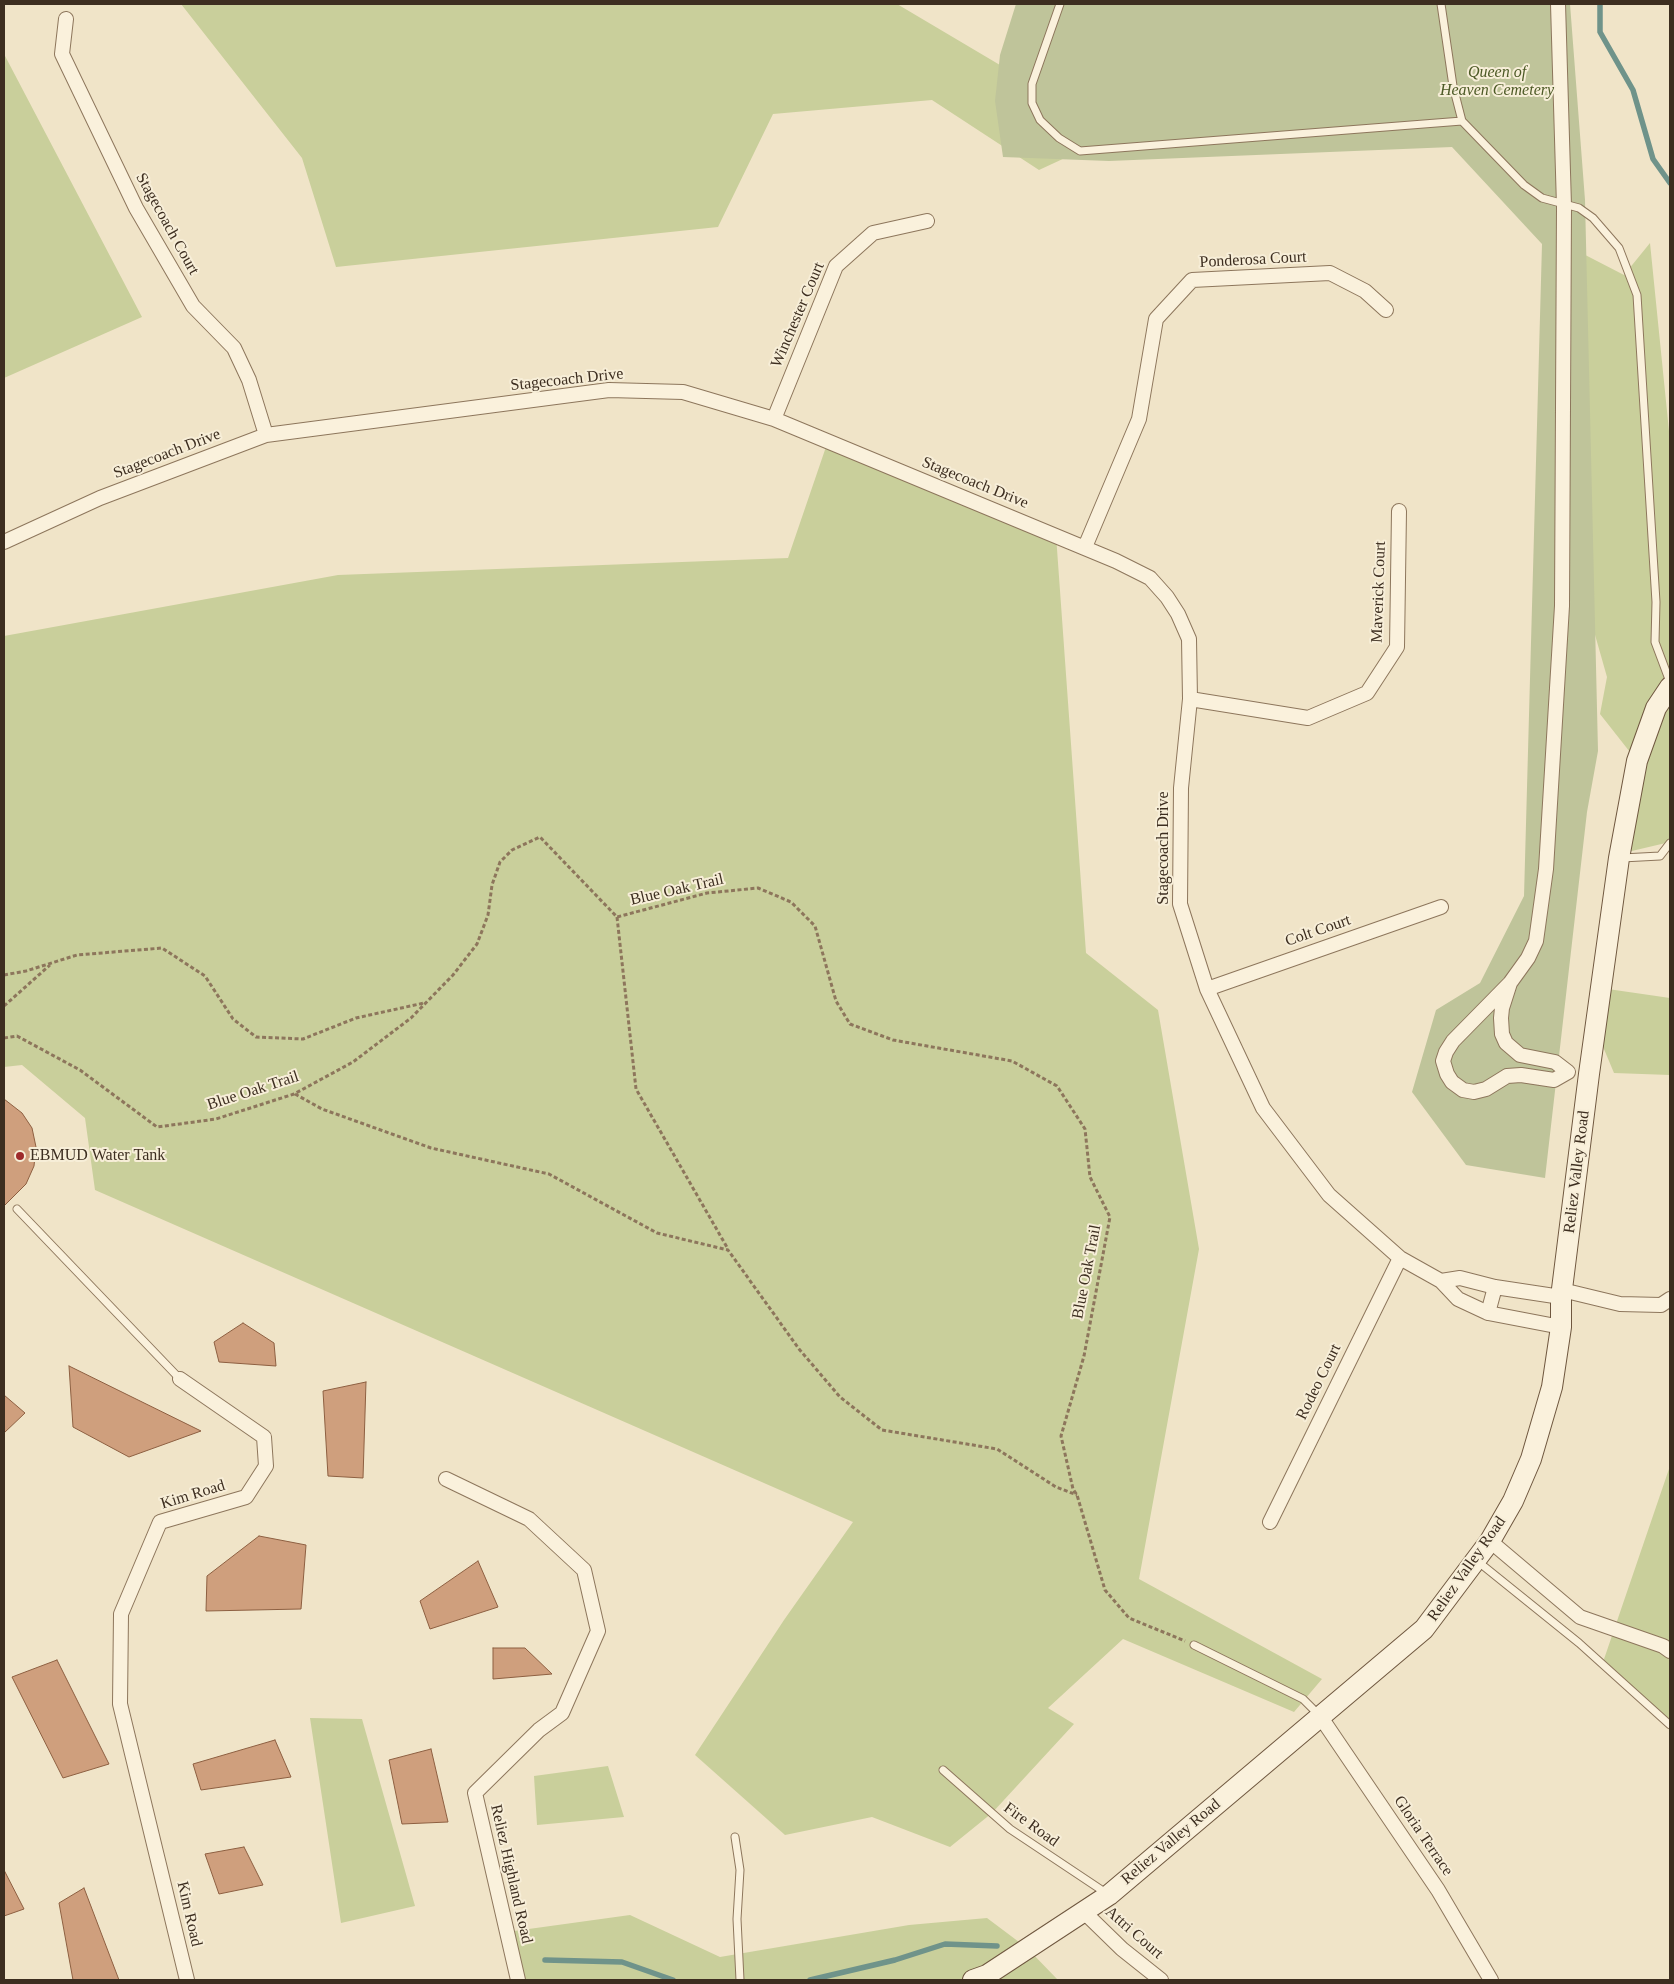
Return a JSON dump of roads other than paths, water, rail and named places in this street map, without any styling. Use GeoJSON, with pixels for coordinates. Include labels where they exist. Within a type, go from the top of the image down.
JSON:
{"type":"FeatureCollection","features":[{"type":"Feature","properties":{"kind":"main road","name":"Reliez Valley Road"},"geometry":{"type":"LineString","coordinates":[[973,1980],[987,1974],[1109,1895],[1424,1629],[1490,1541],[1513,1501],[1531,1459],[1552,1388],[1561,1327],[1562,1294],[1588,1074],[1619,858],[1637,761],[1656,708],[1670,687]]}},
{"type":"Feature","properties":{"kind":"street"},"geometry":{"type":"LineString","coordinates":[[1558,4],[1564,206],[1562,606],[1546,869],[1536,941],[1528,958],[1510,983],[1453,1041],[1443,1061],[1452,1082],[1463,1090],[1474,1092],[1486,1088],[1507,1076],[1521,1075],[1554,1080],[1568,1072]]}},
{"type":"Feature","properties":{"kind":"street","name":"Stagecoach Court"},"geometry":{"type":"LineString","coordinates":[[66,19],[62,54],[136,208],[193,306],[234,348],[249,380],[266,435]]}},
{"type":"Feature","properties":{"kind":"street","name":"Winchester Court"},"geometry":{"type":"LineString","coordinates":[[774,419],[836,266],[872,234],[927,221]]}},
{"type":"Feature","properties":{"kind":"street","name":"Ponderosa Court"},"geometry":{"type":"LineString","coordinates":[[1085,546],[1139,419],[1156,320],[1192,280],[1330,273],[1365,291],[1386,310]]}},
{"type":"Feature","properties":{"kind":"street","name":"Stagecoach Drive"},"geometry":{"type":"LineString","coordinates":[[4,542],[100,498],[266,435],[609,390],[683,392],[774,419],[1085,546],[1150,578],[1167,597],[1178,614],[1189,639],[1190,699],[1181,788],[1180,904],[1207,989],[1263,1108],[1329,1195],[1400,1258],[1442,1281],[1458,1299],[1488,1313],[1561,1327]]}},
{"type":"Feature","properties":{"kind":"street","name":"Maverick Court"},"geometry":{"type":"LineString","coordinates":[[1190,699],[1308,718],[1367,693],[1397,648],[1399,511]]}},
{"type":"Feature","properties":{"kind":"street","name":"Colt Court"},"geometry":{"type":"LineString","coordinates":[[1207,989],[1441,907]]}},
{"type":"Feature","properties":{"kind":"street"},"geometry":{"type":"LineString","coordinates":[[1510,983],[1501,1018],[1502,1034],[1512,1049],[1520,1055],[1555,1062],[1568,1072],[1588,1074]]}},
{"type":"Feature","properties":{"kind":"street"},"geometry":{"type":"LineString","coordinates":[[1507,1076],[1512,1049]]}},
{"type":"Feature","properties":{"kind":"street","name":"Rodeo Court"},"geometry":{"type":"LineString","coordinates":[[1270,1522],[1400,1258]]}},
{"type":"Feature","properties":{"kind":"street"},"geometry":{"type":"LineString","coordinates":[[1442,1281],[1460,1278],[1495,1288],[1562,1294],[1620,1304],[1661,1305],[1670,1299]]}},
{"type":"Feature","properties":{"kind":"street"},"geometry":{"type":"LineString","coordinates":[[1488,1313],[1495,1288]]}},
{"type":"Feature","properties":{"kind":"street","name":"Kim Road"},"geometry":{"type":"LineString","coordinates":[[180,1380],[264,1437],[266,1466],[246,1497],[160,1522],[121,1614],[120,1704],[187,1980]]}},
{"type":"Feature","properties":{"kind":"street","name":"Reliez Highland Road"},"geometry":{"type":"LineString","coordinates":[[446,1479],[529,1519],[584,1570],[598,1631],[562,1713],[539,1730],[475,1794],[518,1980]]}},
{"type":"Feature","properties":{"kind":"street"},"geometry":{"type":"LineString","coordinates":[[1490,1541],[1580,1617],[1663,1646],[1670,1651]]}},
{"type":"Feature","properties":{"kind":"street","name":"Gloria Terrace"},"geometry":{"type":"LineString","coordinates":[[1320,1716],[1438,1890],[1491,1980]]}},
{"type":"Feature","properties":{"kind":"street","name":"Attri Court"},"geometry":{"type":"LineString","coordinates":[[1084,1912],[1122,1949],[1161,1980]]}},
{"type":"Feature","properties":{"kind":"lane"},"geometry":{"type":"LineString","coordinates":[[1060,4],[1032,84],[1032,103],[1040,120],[1059,138],[1080,151],[1462,121]]}},
{"type":"Feature","properties":{"kind":"lane"},"geometry":{"type":"LineString","coordinates":[[1441,4],[1453,86],[1462,121],[1524,185],[1542,198],[1564,206],[1579,208],[1593,218],[1619,248],[1637,295],[1656,602],[1655,642],[1670,682]]}},
{"type":"Feature","properties":{"kind":"lane"},"geometry":{"type":"LineString","coordinates":[[1619,858],[1660,856],[1670,844]]}},
{"type":"Feature","properties":{"kind":"lane","name":"Kim Road"},"geometry":{"type":"LineString","coordinates":[[16,1209],[180,1380]]}},
{"type":"Feature","properties":{"kind":"lane"},"geometry":{"type":"LineString","coordinates":[[1476,1560],[1579,1644],[1670,1726]]}},
{"type":"Feature","properties":{"kind":"lane"},"geometry":{"type":"LineString","coordinates":[[1194,1645],[1303,1699],[1320,1716]]}},
{"type":"Feature","properties":{"kind":"lane","name":"Fire Road"},"geometry":{"type":"LineString","coordinates":[[943,1770],[1010,1829],[1109,1895]]}},
{"type":"Feature","properties":{"kind":"lane"},"geometry":{"type":"LineString","coordinates":[[735,1837],[740,1870],[737,1919],[740,1980]]}},
{"type":"Feature","properties":{"kind":"waterway"},"geometry":{"type":"LineString","coordinates":[[1600,4],[1600,32],[1633,90],[1653,159],[1670,183]]}},
{"type":"Feature","properties":{"kind":"waterway"},"geometry":{"type":"LineString","coordinates":[[810,1980],[895,1960],[945,1944],[997,1946]]}},
{"type":"Feature","properties":{"kind":"waterway"},"geometry":{"type":"LineString","coordinates":[[545,1960],[622,1962],[673,1980]]}},
{"type":"Feature","properties":{"kind":"place","name":"EBMUD Water Tank"},"geometry":{"type":"Point","coordinates":[20,1156]}},
{"type":"Feature","properties":{"kind":"park label","name":"Queen of Heaven Cemetery"},"geometry":{"type":"Point","coordinates":[1497,82]}}]}
